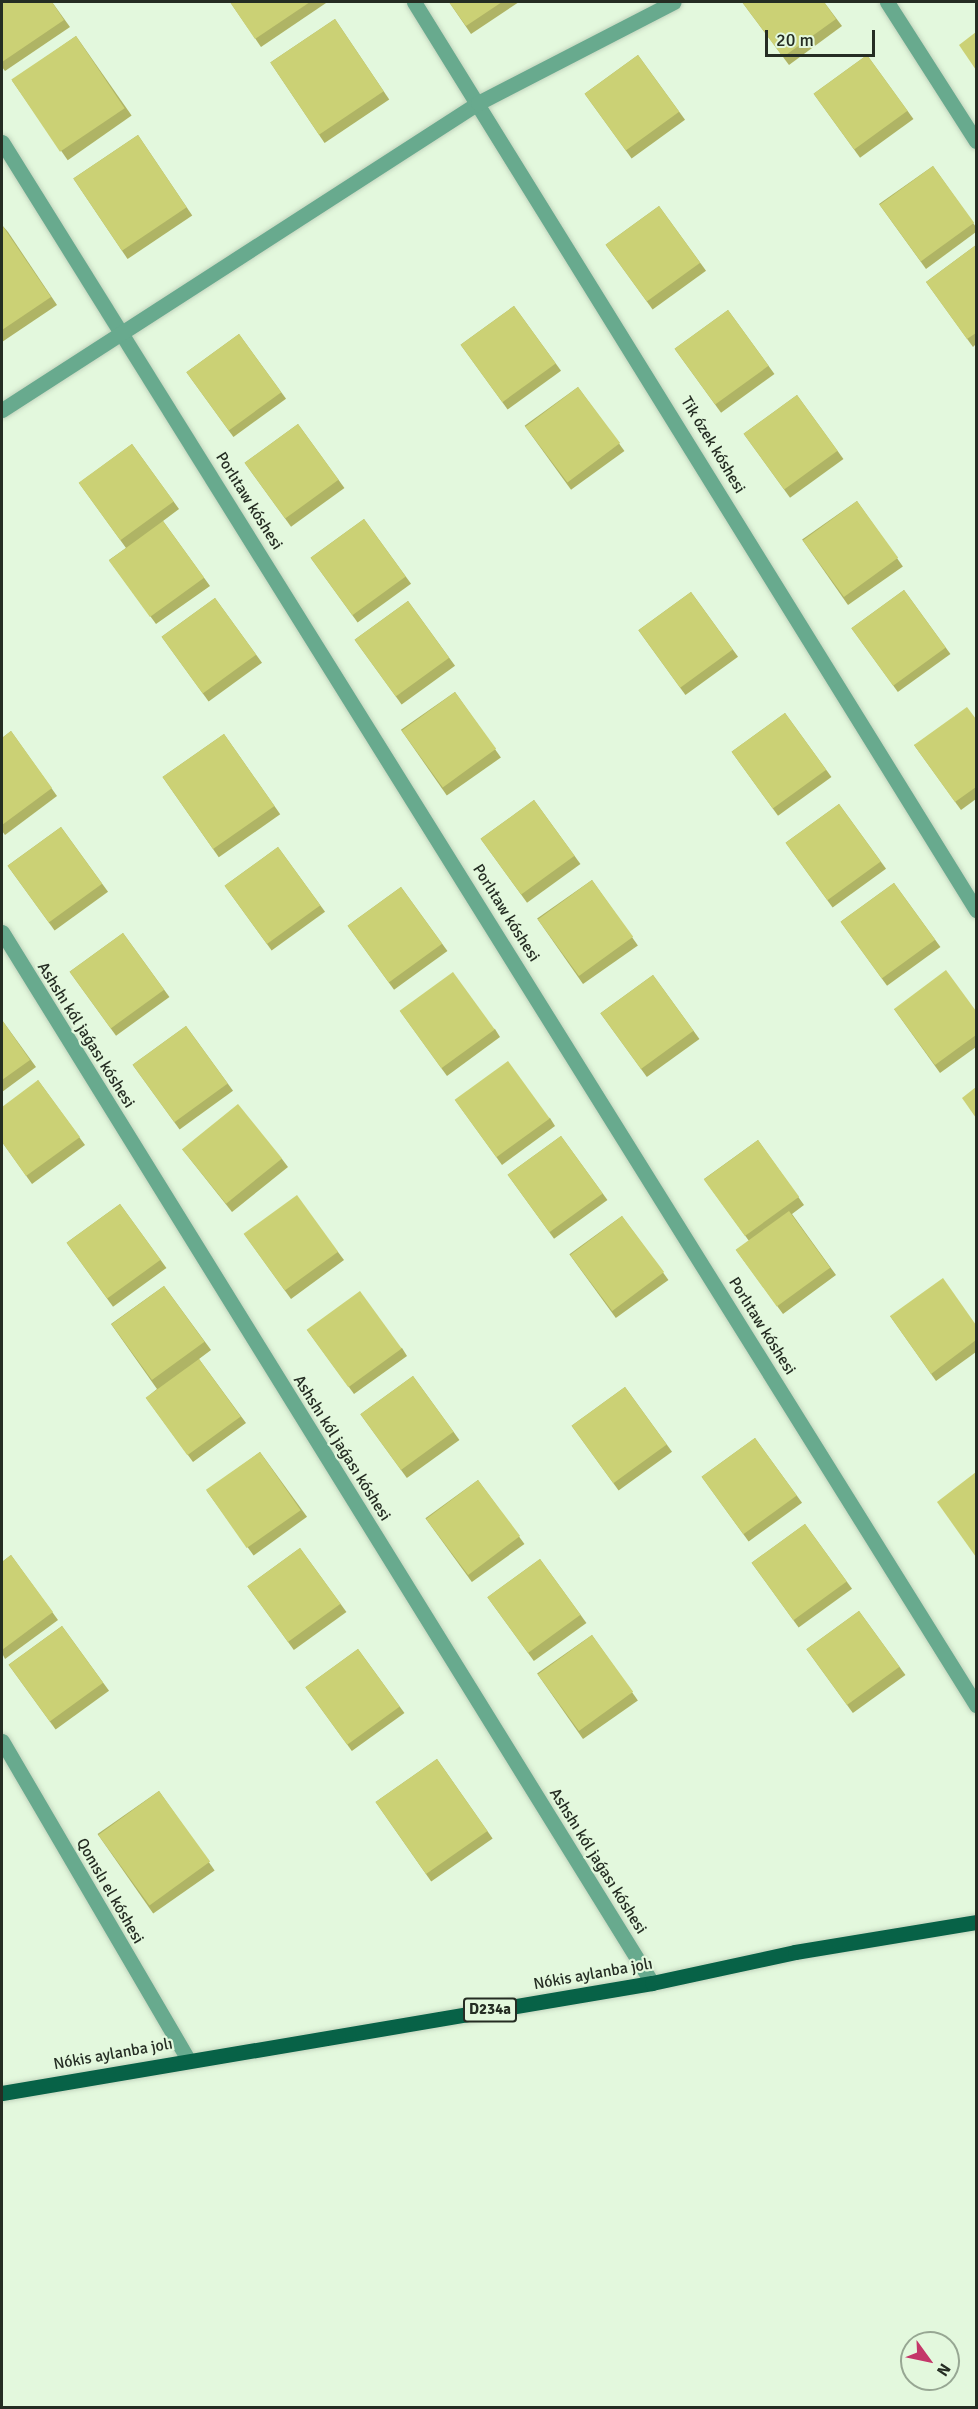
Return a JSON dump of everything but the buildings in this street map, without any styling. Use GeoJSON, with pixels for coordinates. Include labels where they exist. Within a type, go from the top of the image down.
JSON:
{"type":"FeatureCollection","features":[{"type":"Feature","properties":{"kind":"main road","name":"Nókis aylanba jolı"},"geometry":{"type":"LineString","coordinates":[[2,2093],[188,2059],[652,1983],[795,1952],[976,1922]]}},
{"type":"Feature","properties":{"kind":"street","name":"Tik ózek kóshesi"},"geometry":{"type":"LineString","coordinates":[[414,2],[976,910]]}},
{"type":"Feature","properties":{"kind":"street"},"geometry":{"type":"LineString","coordinates":[[2,410],[478,103],[674,2]]}},
{"type":"Feature","properties":{"kind":"street"},"geometry":{"type":"LineString","coordinates":[[887,2],[976,141]]}},
{"type":"Feature","properties":{"kind":"street","name":"Porlıtaw kóshesi"},"geometry":{"type":"LineString","coordinates":[[2,142],[976,1705]]}},
{"type":"Feature","properties":{"kind":"street","name":"Ashshı kól jaǵası kóshesi"},"geometry":{"type":"LineString","coordinates":[[2,932],[652,1983]]}},
{"type":"Feature","properties":{"kind":"street","name":"Qonıslı el kóshesi"},"geometry":{"type":"LineString","coordinates":[[2,1741],[188,2059]]}}]}
